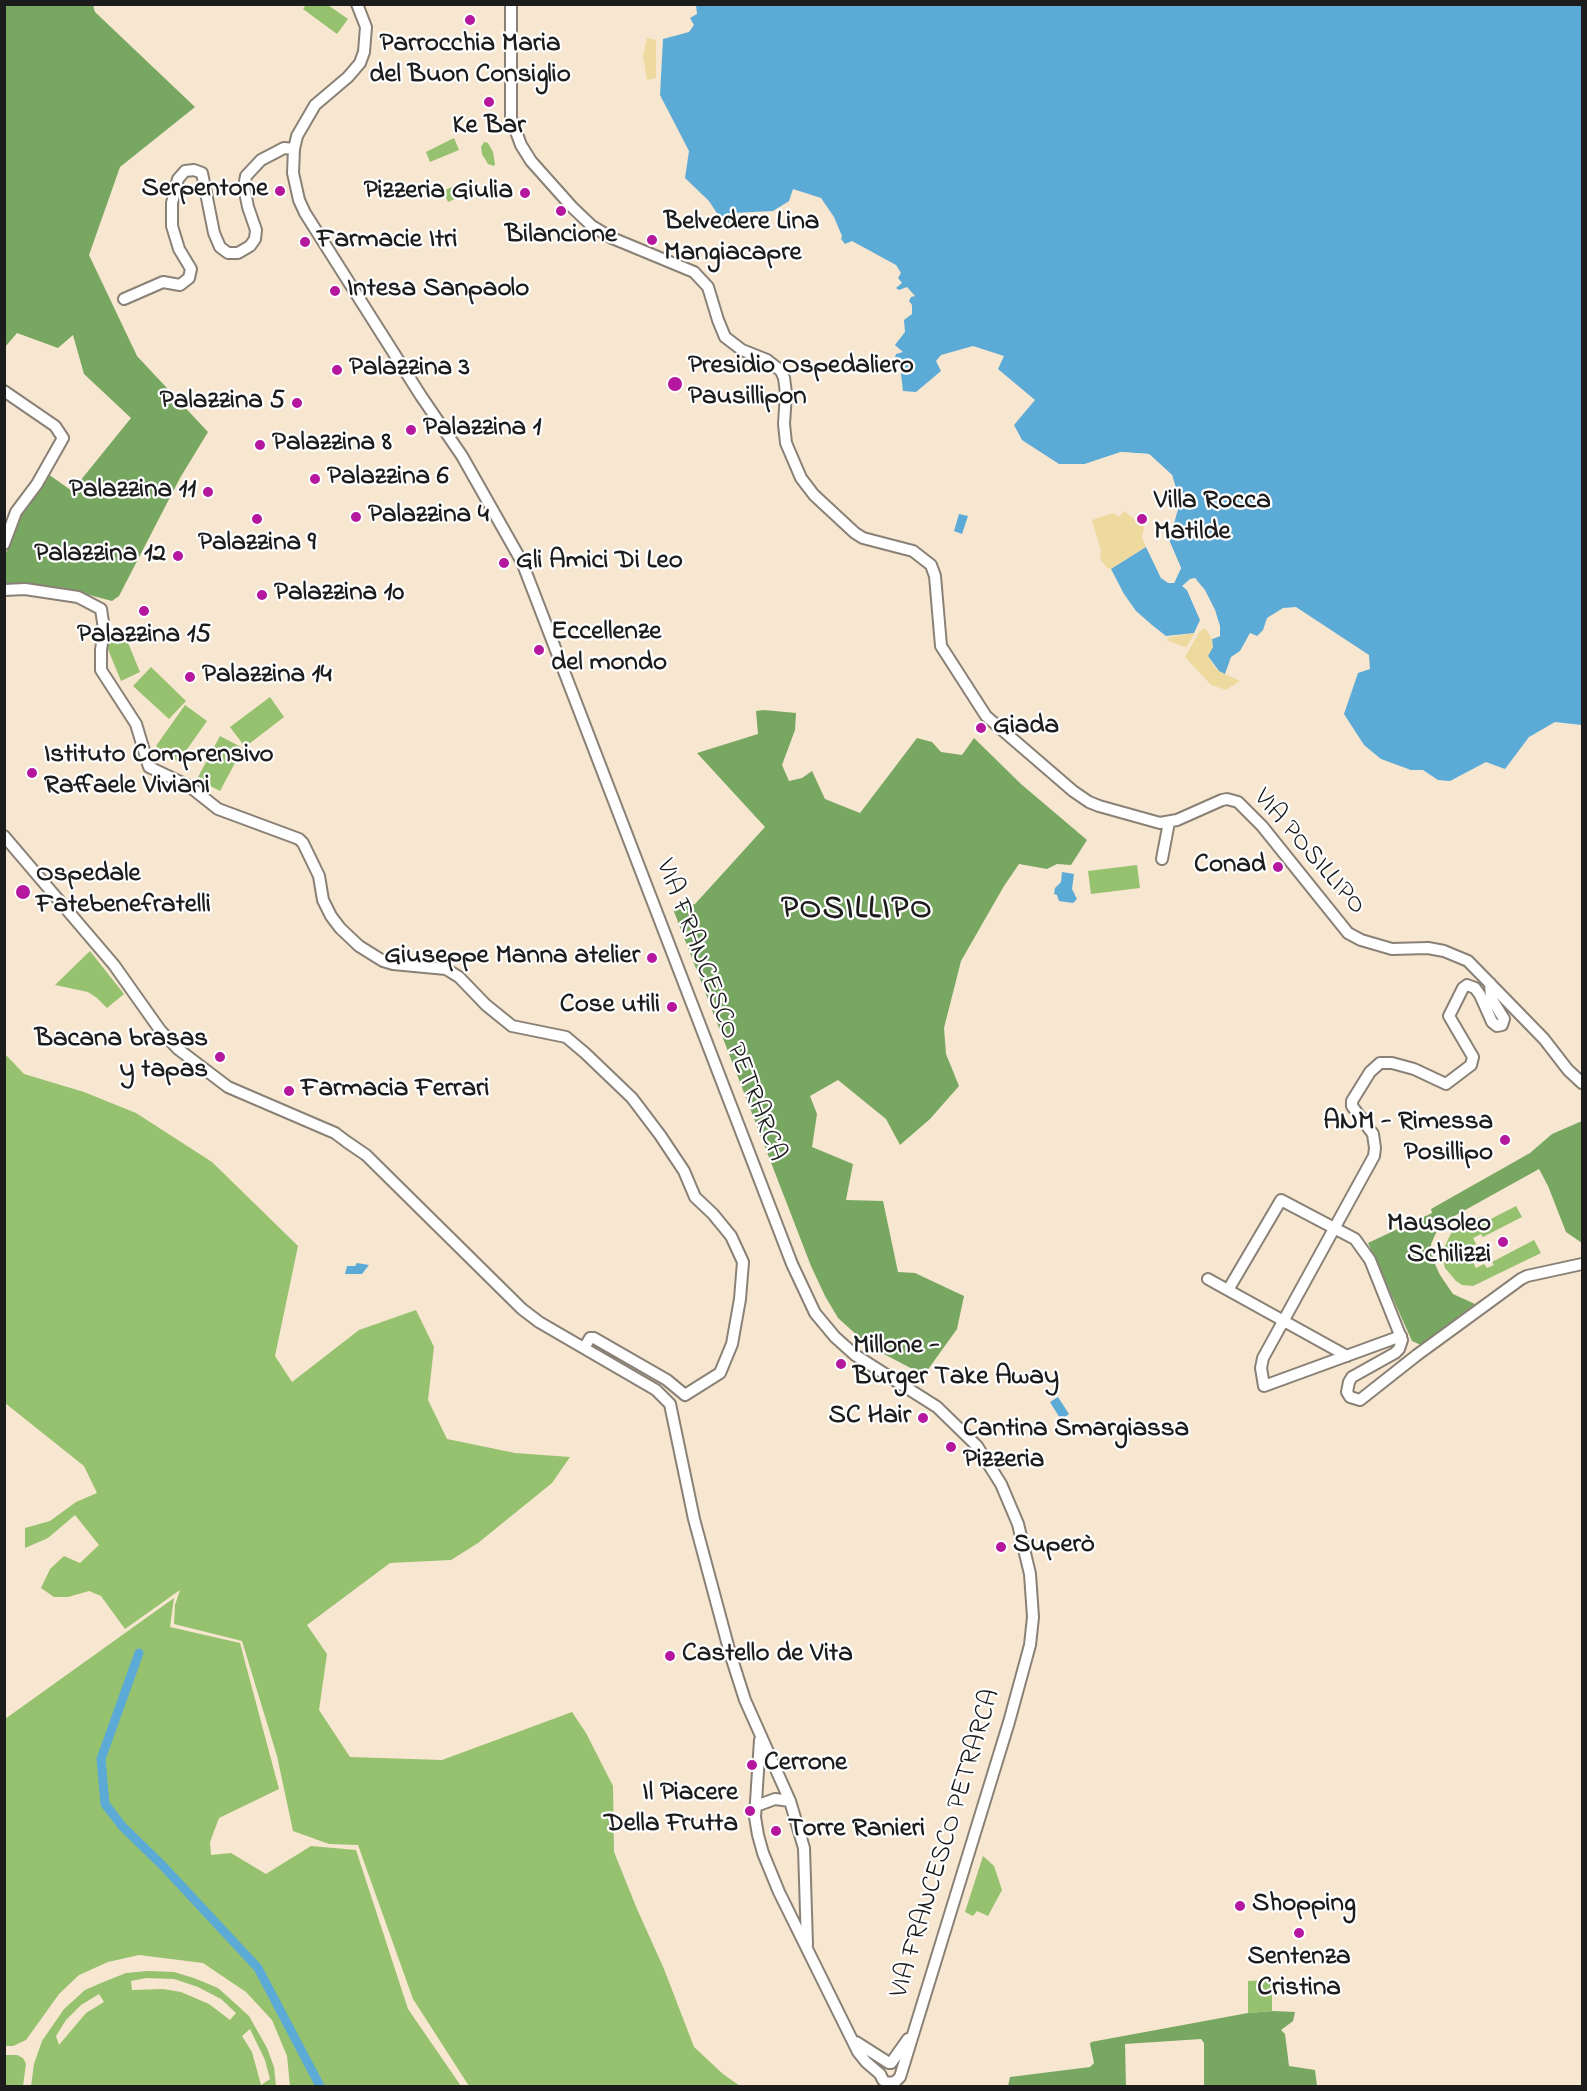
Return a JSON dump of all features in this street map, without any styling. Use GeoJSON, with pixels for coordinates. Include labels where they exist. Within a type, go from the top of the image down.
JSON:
{"type":"FeatureCollection","features":[{"type":"Feature","properties":{"kind":"street","name":"VIA FRANCESCO PETRARCA"},"geometry":{"type":"LineString","coordinates":[[357,4],[366,27],[364,52],[360,63],[348,77],[315,105],[297,136],[294,148],[295,184],[305,213],[462,456],[522,562],[792,1264],[815,1313],[835,1337],[855,1355],[937,1407],[977,1446],[1001,1484],[1018,1524],[1030,1574],[1033,1617],[1030,1645],[1009,1722],[900,2078]]}},
{"type":"Feature","properties":{"kind":"street"},"geometry":{"type":"LineString","coordinates":[[511,4],[511,118],[526,153],[572,207],[592,226],[612,238],[682,265],[701,278],[708,287],[717,320],[725,337],[742,350],[767,360],[781,371],[786,393],[784,424],[786,444],[801,478],[814,495],[863,538],[913,551],[931,565],[935,576],[941,646],[981,709],[994,723],[1089,802],[1147,820],[1160,823],[1169,822],[1162,859]]}},
{"type":"Feature","properties":{"kind":"street"},"geometry":{"type":"LineString","coordinates":[[124,299],[163,282],[180,285],[189,278],[191,269],[179,249],[172,226],[172,203],[178,179],[185,171],[194,170],[202,173],[214,233],[220,247],[228,253],[238,253],[250,246],[255,239],[256,230],[244,187],[246,176],[261,160],[284,148],[294,148]]}},
{"type":"Feature","properties":{"kind":"street"},"geometry":{"type":"LineString","coordinates":[[4,391],[55,426],[63,438],[37,484],[16,512],[4,544]]}},
{"type":"Feature","properties":{"kind":"street"},"geometry":{"type":"LineString","coordinates":[[4,590],[25,589],[78,597],[101,609],[104,628],[101,670],[136,724],[149,767],[189,786],[218,809],[299,839],[319,876],[323,900],[331,916],[359,946],[383,961],[446,969],[459,977],[486,1005],[513,1026],[566,1037],[632,1098],[684,1171],[695,1197],[731,1236],[743,1262],[740,1299],[732,1344],[720,1373],[685,1395],[667,1380],[594,1338],[590,1338],[584,1348]]}},
{"type":"Feature","properties":{"kind":"street","name":"VIA POSILLIPO"},"geometry":{"type":"LineString","coordinates":[[1169,822],[1222,800],[1238,802],[1252,814],[1354,938],[1392,949],[1428,948],[1444,951],[1468,961],[1544,1039],[1568,1070],[1582,1083]]}},
{"type":"Feature","properties":{"kind":"street"},"geometry":{"type":"LineString","coordinates":[[4,836],[102,950],[160,1030],[178,1049],[228,1088],[335,1133],[366,1155],[522,1309],[539,1322],[656,1390],[670,1404],[697,1530],[745,1700],[790,1801],[804,1848],[807,1945]]}},
{"type":"Feature","properties":{"kind":"street"},"geometry":{"type":"LineString","coordinates":[[1401,1336],[1264,1386],[1262,1362],[1374,1156],[1373,1134],[1352,1104],[1374,1066],[1385,1062],[1414,1069],[1443,1084],[1448,1083],[1471,1065],[1473,1060],[1449,1017],[1464,986],[1471,986],[1480,995],[1493,1023],[1499,1026],[1503,1023],[1504,1019],[1491,998],[1490,983]]}},
{"type":"Feature","properties":{"kind":"street"},"geometry":{"type":"LineString","coordinates":[[1228,1290],[1281,1200],[1355,1239],[1364,1251],[1401,1336],[1401,1346],[1395,1353],[1352,1377],[1347,1387],[1350,1397],[1360,1400],[1521,1279],[1582,1264]]}},
{"type":"Feature","properties":{"kind":"street"},"geometry":{"type":"LineString","coordinates":[[1208,1279],[1347,1356]]}},
{"type":"Feature","properties":{"kind":"street"},"geometry":{"type":"LineString","coordinates":[[760,1737],[756,1806],[758,1835],[782,1897],[851,2037],[866,2062],[886,2081],[895,2082],[900,2078],[899,2067],[858,2045],[851,2037]]}},
{"type":"Feature","properties":{"kind":"street"},"geometry":{"type":"LineString","coordinates":[[756,1806],[760,1802],[775,1799],[790,1801]]}},
{"type":"Feature","properties":{"kind":"street"},"geometry":{"type":"LineString","coordinates":[[782,1897],[789,1901],[794,1900],[799,1897],[806,1883]]}},
{"type":"Feature","properties":{"kind":"street","name":"VIA FRANCESCO PETRARCA"},"geometry":{"type":"LineString","coordinates":[[890,2063],[915,2028]]}},
{"type":"Feature","properties":{"kind":"street"},"geometry":{"type":"LineString","coordinates":[[886,2081],[883,2067],[890,2063]]}},
{"type":"Feature","properties":{"kind":"green space"},"geometry":{"type":"Polygon","coordinates":[[[5,5],[93,5],[95,12],[195,107],[120,167],[89,255],[137,356],[208,432],[180,478],[119,596],[112,601],[78,592],[5,585],[5,554],[12,541],[20,512],[48,474],[72,491],[131,418],[84,374],[73,335],[58,348],[17,333],[5,347],[5,5]]]}},
{"type":"Feature","properties":{"kind":"green space"},"geometry":{"type":"Polygon","coordinates":[[[306,5],[328,5],[348,19],[337,34],[303,9],[306,5]]]}},
{"type":"Feature","properties":{"kind":"green space"},"geometry":{"type":"Polygon","coordinates":[[[454,138],[459,150],[430,162],[426,152],[454,138]]]}},
{"type":"Feature","properties":{"kind":"green space"},"geometry":{"type":"Polygon","coordinates":[[[484,142],[488,143],[493,152],[494,166],[488,164],[482,154],[481,147],[484,142]]]}},
{"type":"Feature","properties":{"kind":"green space"},"geometry":{"type":"Polygon","coordinates":[[[472,178],[478,189],[448,202],[443,191],[472,178]]]}},
{"type":"Feature","properties":{"kind":"green space"},"geometry":{"type":"Polygon","coordinates":[[[124,633],[140,672],[121,681],[105,642],[124,633]]]}},
{"type":"Feature","properties":{"kind":"green space"},"geometry":{"type":"Polygon","coordinates":[[[151,667],[186,701],[169,719],[133,686],[151,667]]]}},
{"type":"Feature","properties":{"kind":"green space"},"geometry":{"type":"Polygon","coordinates":[[[270,697],[284,717],[245,747],[230,727],[270,697]]]}},
{"type":"Feature","properties":{"kind":"green space"},"geometry":{"type":"Polygon","coordinates":[[[185,705],[207,721],[178,762],[156,746],[185,705]]]}},
{"type":"Feature","properties":{"kind":"green space"},"geometry":{"type":"Polygon","coordinates":[[[756,711],[796,713],[795,730],[782,765],[789,781],[802,778],[812,771],[825,799],[860,813],[917,738],[932,742],[941,752],[962,755],[974,738],[1021,784],[1087,840],[1071,865],[1057,864],[1047,869],[1019,864],[961,961],[944,1028],[946,1054],[959,1086],[930,1119],[900,1145],[886,1119],[838,1080],[810,1096],[817,1114],[812,1147],[853,1164],[846,1200],[883,1201],[898,1272],[915,1273],[964,1296],[957,1329],[924,1375],[880,1352],[859,1337],[838,1318],[825,1296],[811,1266],[673,909],[695,904],[765,827],[697,753],[758,734],[756,711]]]}},
{"type":"Feature","properties":{"kind":"green space"},"geometry":{"type":"Polygon","coordinates":[[[220,736],[243,748],[220,791],[197,779],[220,736]]]}},
{"type":"Feature","properties":{"kind":"green space"},"geometry":{"type":"Polygon","coordinates":[[[1137,865],[1140,888],[1091,894],[1088,871],[1137,865]]]}},
{"type":"Feature","properties":{"kind":"green space"},"geometry":{"type":"Polygon","coordinates":[[[90,951],[124,994],[107,1008],[88,992],[55,985],[90,951]]]}},
{"type":"Feature","properties":{"kind":"green space"},"geometry":{"type":"Polygon","coordinates":[[[5,1054],[24,1074],[84,1092],[136,1113],[212,1162],[298,1246],[275,1356],[292,1382],[359,1330],[416,1310],[434,1347],[428,1400],[447,1439],[515,1453],[570,1457],[552,1483],[478,1543],[451,1560],[390,1563],[307,1625],[327,1654],[319,1710],[350,1757],[442,1760],[572,1712],[586,1733],[613,1786],[614,1852],[664,1969],[694,2047],[723,2074],[740,2086],[469,2086],[413,1999],[358,1845],[329,1844],[293,1831],[277,1756],[242,1641],[174,1624],[175,1605],[180,1590],[125,1629],[101,1596],[89,1591],[68,1597],[54,1597],[41,1588],[50,1569],[64,1556],[80,1563],[99,1545],[75,1515],[48,1538],[25,1548],[25,1528],[50,1521],[76,1502],[97,1493],[84,1466],[5,1403],[5,1054]]]}},
{"type":"Feature","properties":{"kind":"green space"},"geometry":{"type":"Polygon","coordinates":[[[1582,1121],[1582,1243],[1566,1232],[1539,1169],[1440,1224],[1431,1244],[1434,1262],[1453,1294],[1475,1304],[1421,1345],[1412,1341],[1368,1243],[1432,1213],[1431,1209],[1530,1153],[1552,1134],[1582,1121]]]}},
{"type":"Feature","properties":{"kind":"green space"},"geometry":{"type":"Polygon","coordinates":[[[1516,1206],[1522,1217],[1483,1237],[1481,1234],[1473,1238],[1476,1244],[1466,1249],[1476,1268],[1484,1264],[1487,1268],[1494,1265],[1492,1262],[1534,1240],[1541,1253],[1473,1286],[1462,1285],[1456,1281],[1445,1268],[1443,1260],[1444,1248],[1454,1227],[1483,1216],[1487,1221],[1516,1206]]]}},
{"type":"Feature","properties":{"kind":"green space"},"geometry":{"type":"Polygon","coordinates":[[[174,1598],[170,1627],[240,1643],[279,1789],[219,1818],[210,1842],[211,1855],[231,1853],[266,1874],[311,1846],[356,1850],[408,2009],[461,2086],[290,2086],[287,2056],[272,2020],[246,1992],[203,1963],[139,1955],[108,1962],[79,1975],[59,1994],[26,2040],[13,2046],[5,2046],[5,1719],[174,1598]]]}},
{"type":"Feature","properties":{"kind":"green space"},"geometry":{"type":"Polygon","coordinates":[[[983,1856],[994,1866],[1002,1890],[988,1916],[977,1911],[973,1916],[965,1912],[983,1856]]]}},
{"type":"Feature","properties":{"kind":"green space"},"geometry":{"type":"Polygon","coordinates":[[[174,1972],[218,1988],[249,2016],[267,2048],[274,2067],[276,2086],[31,2086],[34,2064],[42,2041],[64,2009],[85,1990],[126,1973],[174,1972]],[[146,1978],[131,1981],[132,1990],[163,1989],[181,1992],[209,2004],[230,2020],[236,2013],[221,1999],[198,1987],[174,1979],[146,1978]],[[99,1994],[81,2005],[66,2020],[56,2036],[59,2045],[86,2013],[104,2002],[99,1994]],[[250,2029],[242,2036],[252,2052],[261,2085],[270,2079],[265,2060],[250,2029]]]}},
{"type":"Feature","properties":{"kind":"green space"},"geometry":{"type":"Polygon","coordinates":[[[1272,1980],[1272,2011],[1248,2013],[1248,1981],[1272,1980]]]}},
{"type":"Feature","properties":{"kind":"green space"},"geometry":{"type":"Polygon","coordinates":[[[1295,2012],[1293,2021],[1281,2030],[1285,2034],[1289,2066],[1315,2070],[1317,2086],[1204,2086],[1204,2043],[1201,2039],[1125,2044],[1126,2086],[1008,2086],[1010,2077],[1090,2067],[1094,2063],[1091,2042],[1248,2013],[1295,2012]]]}},
{"type":"Feature","properties":{"kind":"green space"},"geometry":{"type":"Polygon","coordinates":[[[5,2055],[17,2055],[23,2058],[26,2064],[23,2086],[5,2086],[5,2055]]]}},
{"type":"Feature","properties":{"kind":"sand"},"geometry":{"type":"Polygon","coordinates":[[[647,38],[656,40],[656,78],[647,80],[643,56],[647,38]]]}},
{"type":"Feature","properties":{"kind":"sand"},"geometry":{"type":"Polygon","coordinates":[[[1124,511],[1144,527],[1142,538],[1146,547],[1111,569],[1107,568],[1100,559],[1101,551],[1092,520],[1113,513],[1119,517],[1124,511]]]}},
{"type":"Feature","properties":{"kind":"sand"},"geometry":{"type":"Polygon","coordinates":[[[1205,628],[1212,639],[1213,647],[1208,656],[1214,666],[1219,671],[1240,681],[1226,690],[1211,685],[1185,657],[1199,632],[1205,628]]]}},
{"type":"Feature","properties":{"kind":"sand"},"geometry":{"type":"Polygon","coordinates":[[[1195,633],[1184,647],[1166,640],[1170,637],[1195,633]]]}},
{"type":"Feature","properties":{"kind":"water"},"geometry":{"type":"Polygon","coordinates":[[[696,5],[1582,5],[1582,725],[1555,722],[1529,737],[1505,769],[1486,762],[1450,781],[1438,780],[1423,770],[1411,770],[1381,759],[1364,745],[1344,714],[1358,673],[1370,669],[1369,655],[1296,607],[1283,608],[1267,618],[1263,630],[1257,636],[1250,633],[1240,651],[1231,657],[1225,674],[1219,671],[1208,656],[1213,647],[1212,639],[1220,636],[1215,610],[1195,578],[1183,586],[1200,620],[1194,633],[1166,636],[1152,625],[1136,611],[1111,569],[1146,547],[1161,578],[1174,583],[1181,568],[1169,540],[1180,502],[1172,475],[1149,454],[1121,452],[1085,464],[1059,464],[1022,440],[1014,425],[1035,400],[998,369],[1004,356],[973,346],[941,355],[936,361],[941,371],[916,392],[903,391],[902,360],[895,357],[896,354],[903,352],[895,345],[905,332],[904,320],[912,314],[912,305],[909,301],[915,296],[907,287],[899,290],[896,288],[902,283],[898,278],[901,273],[896,265],[852,241],[845,244],[841,239],[842,236],[834,217],[821,198],[793,189],[789,201],[773,211],[734,213],[726,227],[709,201],[685,178],[689,151],[660,95],[663,39],[689,32],[694,25],[690,18],[697,14],[696,5]]]}},
{"type":"Feature","properties":{"kind":"water"},"geometry":{"type":"Polygon","coordinates":[[[959,514],[968,516],[962,534],[954,531],[959,514]]]}},
{"type":"Feature","properties":{"kind":"water"},"geometry":{"type":"Polygon","coordinates":[[[1062,872],[1074,874],[1072,889],[1077,899],[1073,903],[1059,901],[1057,895],[1054,894],[1055,888],[1061,882],[1062,872]]]}},
{"type":"Feature","properties":{"kind":"water"},"geometry":{"type":"Polygon","coordinates":[[[357,1263],[369,1265],[362,1274],[345,1274],[347,1266],[355,1266],[357,1263]]]}},
{"type":"Feature","properties":{"kind":"water"},"geometry":{"type":"Polygon","coordinates":[[[1058,1397],[1069,1414],[1061,1420],[1050,1402],[1058,1397]]]}},
{"type":"Feature","properties":{"kind":"pier"},"geometry":{"type":"Polygon","coordinates":[[[1121,452],[1149,454],[1172,475],[1180,502],[1169,540],[1181,568],[1174,583],[1168,583],[1161,578],[1145,544],[1149,545],[1164,576],[1172,580],[1178,568],[1166,540],[1177,502],[1169,477],[1148,457],[1121,455],[1086,467],[1069,467],[1070,464],[1085,464],[1121,452]]]}},
{"type":"Feature","properties":{"kind":"pier"},"geometry":{"type":"Polygon","coordinates":[[[1195,578],[1205,590],[1220,626],[1220,636],[1212,639],[1210,637],[1217,634],[1217,627],[1202,592],[1194,581],[1187,586],[1202,623],[1187,590],[1182,586],[1195,578]]]}},
{"type":"Feature","properties":{"kind":"waterway"},"geometry":{"type":"LineString","coordinates":[[139,1653],[101,1759],[105,1804],[122,1826],[163,1866],[258,1968],[320,2086]]}},
{"type":"Feature","properties":{"kind":"place","name":"Parrocchia Maria del Buon Consiglio"},"geometry":{"type":"Point","coordinates":[470,20]}},
{"type":"Feature","properties":{"kind":"place","name":"Ke Bar"},"geometry":{"type":"Point","coordinates":[489,102]}},
{"type":"Feature","properties":{"kind":"place","name":"Serpentone"},"geometry":{"type":"Point","coordinates":[280,191]}},
{"type":"Feature","properties":{"kind":"place","name":"Pizzeria Giulia"},"geometry":{"type":"Point","coordinates":[525,193]}},
{"type":"Feature","properties":{"kind":"place","name":"Bilancione"},"geometry":{"type":"Point","coordinates":[561,211]}},
{"type":"Feature","properties":{"kind":"place","name":"Belvedere Lina Mangiacapre"},"geometry":{"type":"Point","coordinates":[652,240]}},
{"type":"Feature","properties":{"kind":"place","name":"Farmacie Itri"},"geometry":{"type":"Point","coordinates":[305,242]}},
{"type":"Feature","properties":{"kind":"place","name":"Intesa Sanpaolo"},"geometry":{"type":"Point","coordinates":[335,291]}},
{"type":"Feature","properties":{"kind":"place","name":"Palazzina 3"},"geometry":{"type":"Point","coordinates":[337,370]}},
{"type":"Feature","properties":{"kind":"place","name":"Presidio Ospedaliero Pausillipon"},"geometry":{"type":"Point","coordinates":[675,384]}},
{"type":"Feature","properties":{"kind":"place","name":"Palazzina 5"},"geometry":{"type":"Point","coordinates":[297,403]}},
{"type":"Feature","properties":{"kind":"place","name":"Palazzina 1"},"geometry":{"type":"Point","coordinates":[411,430]}},
{"type":"Feature","properties":{"kind":"place","name":"Palazzina 8"},"geometry":{"type":"Point","coordinates":[260,445]}},
{"type":"Feature","properties":{"kind":"place","name":"Palazzina 6"},"geometry":{"type":"Point","coordinates":[315,479]}},
{"type":"Feature","properties":{"kind":"place","name":"Palazzina 11"},"geometry":{"type":"Point","coordinates":[208,492]}},
{"type":"Feature","properties":{"kind":"place","name":"Palazzina 4"},"geometry":{"type":"Point","coordinates":[356,517]}},
{"type":"Feature","properties":{"kind":"place","name":"Palazzina 9"},"geometry":{"type":"Point","coordinates":[257,519]}},
{"type":"Feature","properties":{"kind":"place","name":"Villa Rocca Matilde"},"geometry":{"type":"Point","coordinates":[1142,519]}},
{"type":"Feature","properties":{"kind":"place","name":"Palazzina 12"},"geometry":{"type":"Point","coordinates":[178,556]}},
{"type":"Feature","properties":{"kind":"place","name":"Gli Amici Di Leo"},"geometry":{"type":"Point","coordinates":[504,563]}},
{"type":"Feature","properties":{"kind":"place","name":"Palazzina 10"},"geometry":{"type":"Point","coordinates":[262,595]}},
{"type":"Feature","properties":{"kind":"place","name":"Palazzina 15"},"geometry":{"type":"Point","coordinates":[144,611]}},
{"type":"Feature","properties":{"kind":"place","name":"Eccellenze del mondo"},"geometry":{"type":"Point","coordinates":[539,650]}},
{"type":"Feature","properties":{"kind":"place","name":"Palazzina 14"},"geometry":{"type":"Point","coordinates":[190,677]}},
{"type":"Feature","properties":{"kind":"place","name":"Giada"},"geometry":{"type":"Point","coordinates":[981,728]}},
{"type":"Feature","properties":{"kind":"place","name":"Istituto Comprensivo Raffaele Viviani"},"geometry":{"type":"Point","coordinates":[32,773]}},
{"type":"Feature","properties":{"kind":"place","name":"Conad"},"geometry":{"type":"Point","coordinates":[1278,867]}},
{"type":"Feature","properties":{"kind":"place","name":"Ospedale Fatebenefratelli"},"geometry":{"type":"Point","coordinates":[23,892]}},
{"type":"Feature","properties":{"kind":"place","name":"Giuseppe Manna atelier"},"geometry":{"type":"Point","coordinates":[652,958]}},
{"type":"Feature","properties":{"kind":"place","name":"Cose utili"},"geometry":{"type":"Point","coordinates":[672,1007]}},
{"type":"Feature","properties":{"kind":"place","name":"Bacana brasas y tapas"},"geometry":{"type":"Point","coordinates":[220,1057]}},
{"type":"Feature","properties":{"kind":"place","name":"Farmacia Ferrari"},"geometry":{"type":"Point","coordinates":[289,1091]}},
{"type":"Feature","properties":{"kind":"place","name":"ANM - Rimessa Posillipo"},"geometry":{"type":"Point","coordinates":[1505,1140]}},
{"type":"Feature","properties":{"kind":"place","name":"Mausoleo Schilizzi"},"geometry":{"type":"Point","coordinates":[1503,1242]}},
{"type":"Feature","properties":{"kind":"place","name":"Millone - Burger Take Away"},"geometry":{"type":"Point","coordinates":[841,1364]}},
{"type":"Feature","properties":{"kind":"place","name":"SC Hair"},"geometry":{"type":"Point","coordinates":[923,1418]}},
{"type":"Feature","properties":{"kind":"place","name":"Cantina Smargiassa Pizzeria"},"geometry":{"type":"Point","coordinates":[951,1447]}},
{"type":"Feature","properties":{"kind":"place","name":"Superò"},"geometry":{"type":"Point","coordinates":[1001,1547]}},
{"type":"Feature","properties":{"kind":"place","name":"Castello de Vita"},"geometry":{"type":"Point","coordinates":[670,1656]}},
{"type":"Feature","properties":{"kind":"place","name":"Cerrone"},"geometry":{"type":"Point","coordinates":[752,1765]}},
{"type":"Feature","properties":{"kind":"place","name":"Il Piacere Della Frutta"},"geometry":{"type":"Point","coordinates":[750,1811]}},
{"type":"Feature","properties":{"kind":"place","name":"Torre Ranieri"},"geometry":{"type":"Point","coordinates":[776,1831]}},
{"type":"Feature","properties":{"kind":"place","name":"Shopping"},"geometry":{"type":"Point","coordinates":[1240,1906]}},
{"type":"Feature","properties":{"kind":"place","name":"Sentenza Cristina"},"geometry":{"type":"Point","coordinates":[1299,1933]}},
{"type":"Feature","properties":{"kind":"district","name":"POSILLIPO"},"geometry":{"type":"Point","coordinates":[857,912]}}]}
